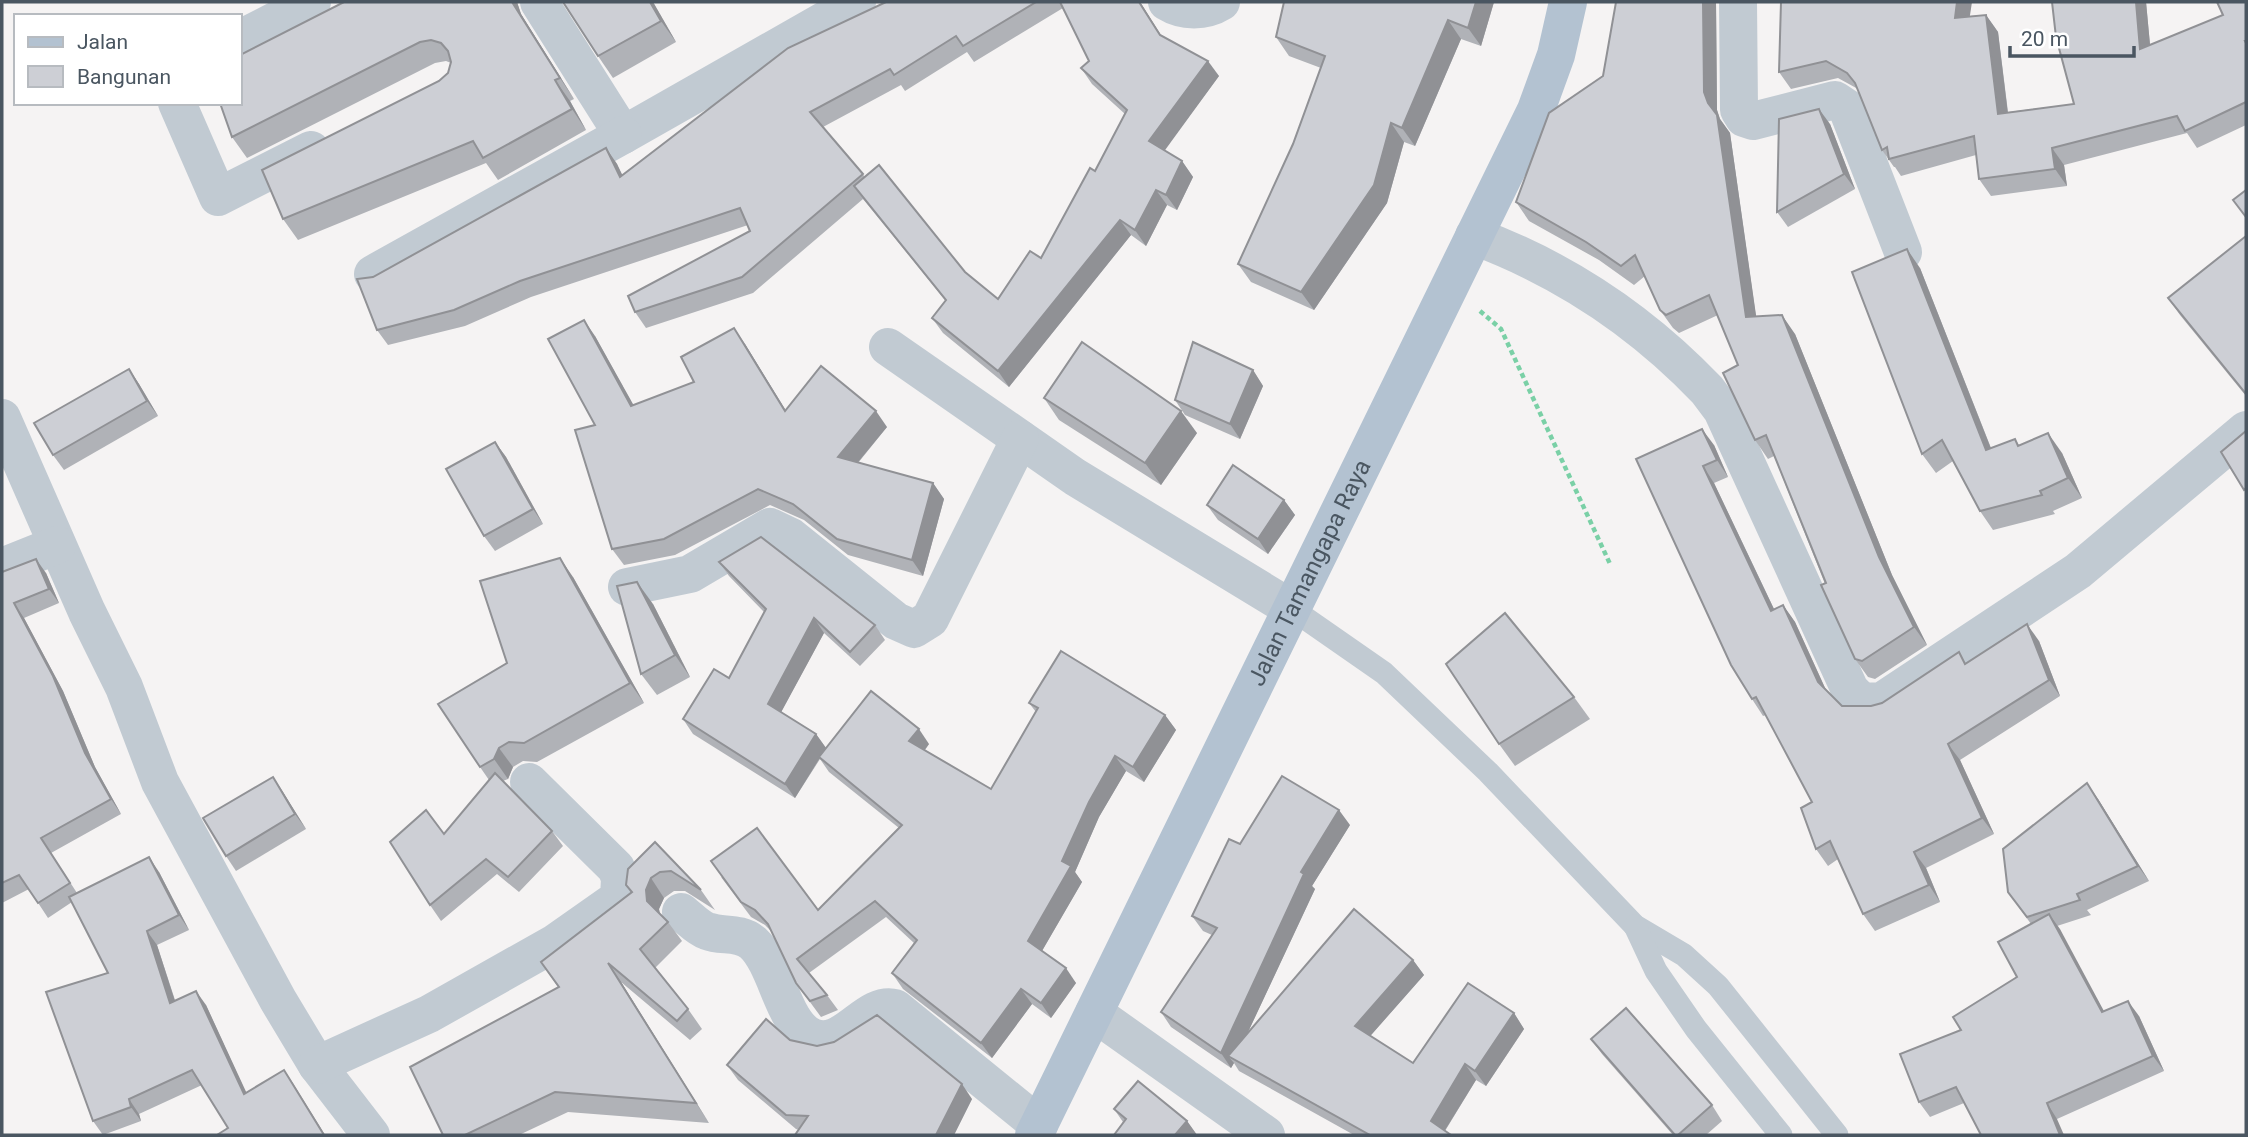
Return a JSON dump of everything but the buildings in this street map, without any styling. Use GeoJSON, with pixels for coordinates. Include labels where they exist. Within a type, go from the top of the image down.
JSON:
{"type":"FeatureCollection","features":[{"type":"Feature","properties":{"kind":"main road","name":"Jalan Tamangapa Raya"},"geometry":{"type":"LineString","coordinates":[[1037,1130],[1536,110],[1556,55],[1569,2]]}},
{"type":"Feature","properties":{"kind":"street"},"geometry":{"type":"LineString","coordinates":[[242,38],[312,2]]}},
{"type":"Feature","properties":{"kind":"street"},"geometry":{"type":"LineString","coordinates":[[539,2],[623,135]]}},
{"type":"Feature","properties":{"kind":"street"},"geometry":{"type":"LineString","coordinates":[[373,274],[857,2]]}},
{"type":"Feature","properties":{"kind":"street"},"geometry":{"type":"LineString","coordinates":[[1167,2],[1179,9],[1211,8],[1221,2]]}},
{"type":"Feature","properties":{"kind":"street"},"geometry":{"type":"LineString","coordinates":[[1738,2],[1739,110],[1744,118],[1753,121],[1767,120],[1835,100],[1847,108],[1903,253]]}},
{"type":"Feature","properties":{"kind":"street"},"geometry":{"type":"LineString","coordinates":[[178,105],[218,197],[337,137]]}},
{"type":"Feature","properties":{"kind":"street"},"geometry":{"type":"LineString","coordinates":[[1474,236],[1552,268],[1580,284],[1707,390],[1722,410],[1850,690],[1862,702],[1882,701],[2078,571],[2246,430]]}},
{"type":"Feature","properties":{"kind":"street"},"geometry":{"type":"LineString","coordinates":[[888,348],[1075,477],[1292,609]]}},
{"type":"Feature","properties":{"kind":"street"},"geometry":{"type":"LineString","coordinates":[[2,418],[57,545],[124,687],[160,782],[278,1000],[317,1065],[371,1135]]}},
{"type":"Feature","properties":{"kind":"street"},"geometry":{"type":"LineString","coordinates":[[627,587],[690,574],[770,527],[791,537],[896,621],[914,629],[930,619],[1020,439]]}},
{"type":"Feature","properties":{"kind":"street"},"geometry":{"type":"LineString","coordinates":[[2,568],[57,545]]}},
{"type":"Feature","properties":{"kind":"street"},"geometry":{"type":"LineString","coordinates":[[317,1065],[429,1014],[555,943],[620,898],[620,878],[616,867],[529,782]]}},
{"type":"Feature","properties":{"kind":"street"},"geometry":{"type":"LineString","coordinates":[[681,912],[708,932],[733,933],[751,942],[766,960],[794,1021],[812,1037],[829,1040],[883,1007],[895,1008],[1037,1130]]}},
{"type":"Feature","properties":{"kind":"street"},"geometry":{"type":"LineString","coordinates":[[1094,1013],[1266,1135]]}},
{"type":"Feature","properties":{"kind":"lane"},"geometry":{"type":"LineString","coordinates":[[1292,609],[1384,673],[1488,772],[1635,926],[1684,955],[1718,986],[1837,1135]]}},
{"type":"Feature","properties":{"kind":"lane"},"geometry":{"type":"LineString","coordinates":[[1635,926],[1656,971],[1696,1030],[1781,1135]]}},
{"type":"Feature","properties":{"kind":"path"},"geometry":{"type":"LineString","coordinates":[[1451,285],[1502,329],[1611,566]]}}]}
